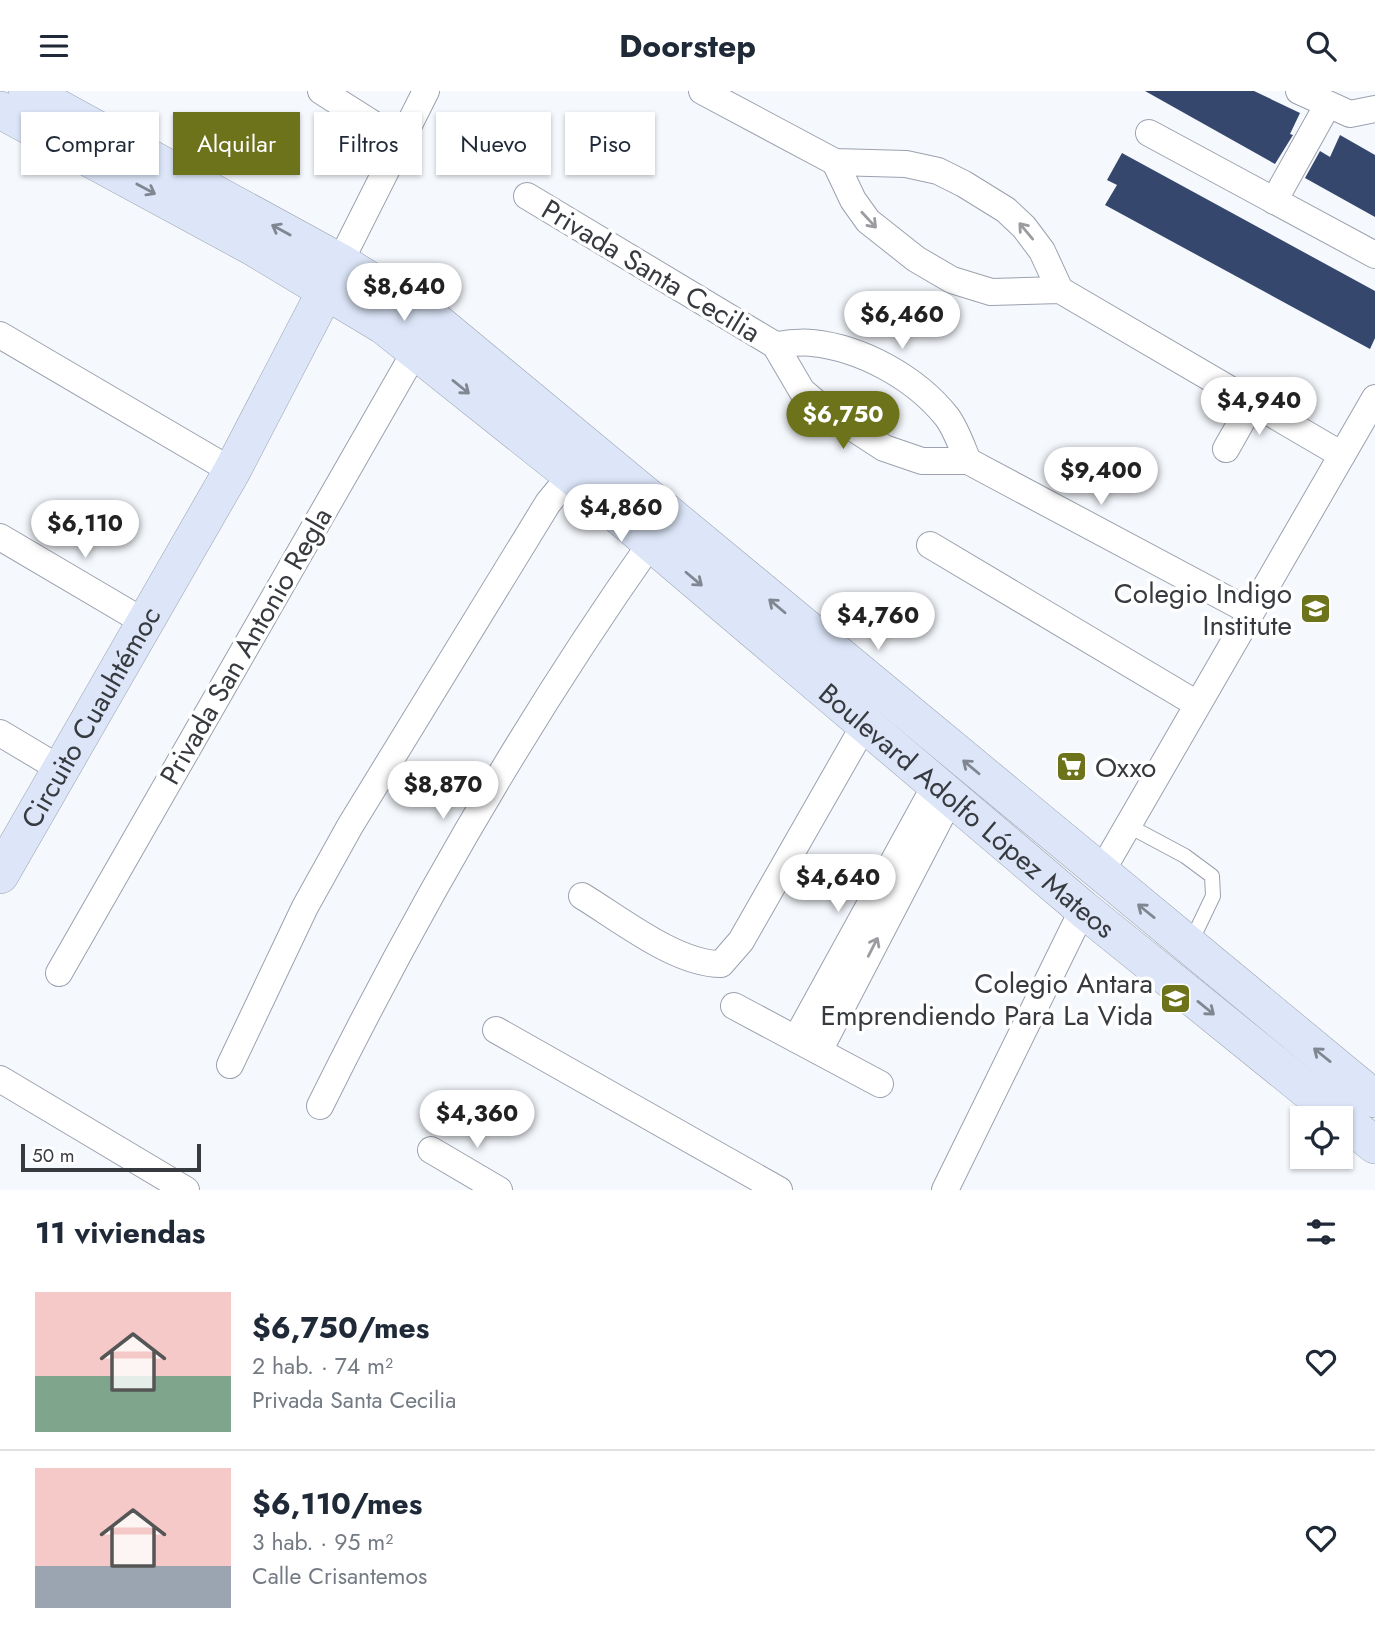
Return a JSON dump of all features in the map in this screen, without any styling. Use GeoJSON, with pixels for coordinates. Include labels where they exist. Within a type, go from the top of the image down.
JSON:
{"type":"FeatureCollection","features":[{"type":"Feature","properties":{"kind":"street","name":"Boulevard Adolfo López Mateos"},"geometry":{"type":"LineString","coordinates":[[27,91],[334,276],[415,350],[571,475],[1083,909],[1375,1145]]}},
{"type":"Feature","properties":{"kind":"street"},"geometry":{"type":"LineString","coordinates":[[321,91],[354,112]]}},
{"type":"Feature","properties":{"kind":"street"},"geometry":{"type":"LineString","coordinates":[[415,112],[426,91]]}},
{"type":"Feature","properties":{"kind":"street"},"geometry":{"type":"LineString","coordinates":[[702,91],[835,162],[906,165],[938,171],[964,184],[1006,210],[1024,227],[1042,251],[1059,290]]}},
{"type":"Feature","properties":{"kind":"street"},"geometry":{"type":"LineString","coordinates":[[1299,91],[1327,106],[1350,114],[1375,109]]}},
{"type":"Feature","properties":{"kind":"street"},"geometry":{"type":"LineString","coordinates":[[1274,201],[1327,106]]}},
{"type":"Feature","properties":{"kind":"street","name":"Boulevard Adolfo López Mateos"},"geometry":{"type":"LineString","coordinates":[[0,110],[334,276],[434,320],[500,371],[675,521],[1375,1099]]}},
{"type":"Feature","properties":{"kind":"street"},"geometry":{"type":"LineString","coordinates":[[1149,132],[1375,255]]}},
{"type":"Feature","properties":{"kind":"street"},"geometry":{"type":"LineString","coordinates":[[835,162],[853,200],[868,221],[907,253],[952,280],[990,292],[1059,290],[1342,455]]}},
{"type":"Feature","properties":{"kind":"street"},"geometry":{"type":"LineString","coordinates":[[334,276],[383,175]]}},
{"type":"Feature","properties":{"kind":"street","name":"Privada Santa Cecilia"},"geometry":{"type":"LineString","coordinates":[[527,196],[775,345],[802,391],[884,449],[922,461],[968,461],[1251,612]]}},
{"type":"Feature","properties":{"kind":"street","name":"Circuito Cuauhtémoc"},"geometry":{"type":"LineString","coordinates":[[0,875],[232,471],[334,276]]}},
{"type":"Feature","properties":{"kind":"street","name":"Privada San Antonio Regla"},"geometry":{"type":"LineString","coordinates":[[60,972],[434,320]]}},
{"type":"Feature","properties":{"kind":"street"},"geometry":{"type":"LineString","coordinates":[[0,335],[232,471]]}},
{"type":"Feature","properties":{"kind":"street","name":"Privada Santa Cecilia"},"geometry":{"type":"LineString","coordinates":[[775,345],[810,342],[844,348],[879,364],[924,394],[948,419],[968,461]]}},
{"type":"Feature","properties":{"kind":"street"},"geometry":{"type":"LineString","coordinates":[[1100,874],[1375,398]]}},
{"type":"Feature","properties":{"kind":"street"},"geometry":{"type":"LineString","coordinates":[[1226,449],[1252,403]]}},
{"type":"Feature","properties":{"kind":"street"},"geometry":{"type":"LineString","coordinates":[[230,1065],[305,907],[350,826],[548,503],[571,475]]}},
{"type":"Feature","properties":{"kind":"street"},"geometry":{"type":"LineString","coordinates":[[0,537],[146,623]]}},
{"type":"Feature","properties":{"kind":"street"},"geometry":{"type":"LineString","coordinates":[[320,1106],[399,949],[465,831],[651,543]]}},
{"type":"Feature","properties":{"kind":"street"},"geometry":{"type":"LineString","coordinates":[[930,545],[1197,704]]}},
{"type":"Feature","properties":{"kind":"street"},"geometry":{"type":"LineString","coordinates":[[582,896],[683,955],[709,964],[721,964],[741,941],[865,724]]}},
{"type":"Feature","properties":{"kind":"street"},"geometry":{"type":"LineString","coordinates":[[0,733],[62,770]]}},
{"type":"Feature","properties":{"kind":"street"},"geometry":{"type":"LineString","coordinates":[[808,1045],[943,790]]}},
{"type":"Feature","properties":{"kind":"street"},"geometry":{"type":"LineString","coordinates":[[945,1190],[1083,909]]}},
{"type":"Feature","properties":{"kind":"street"},"geometry":{"type":"LineString","coordinates":[[734,1006],[880,1084]]}},
{"type":"Feature","properties":{"kind":"street"},"geometry":{"type":"LineString","coordinates":[[496,1030],[779,1190]]}},
{"type":"Feature","properties":{"kind":"street"},"geometry":{"type":"LineString","coordinates":[[0,1079],[187,1190]]}},
{"type":"Feature","properties":{"kind":"street"},"geometry":{"type":"LineString","coordinates":[[431,1150],[499,1190]]}},
{"type":"Feature","properties":{"kind":"lane"},"geometry":{"type":"LineString","coordinates":[[1127,825],[1185,856],[1212,876],[1213,896],[1189,947]]}},
{"type":"Feature","properties":{"kind":"building"},"geometry":{"type":"Polygon","coordinates":[[[1145,91],[1254,91],[1300,113],[1290,134],[1293,135],[1275,164],[1145,91]]]}},
{"type":"Feature","properties":{"kind":"building"},"geometry":{"type":"Polygon","coordinates":[[[1340,135],[1375,155],[1375,217],[1305,178],[1320,151],[1330,157],[1340,135]]]}},
{"type":"Feature","properties":{"kind":"building"},"geometry":{"type":"Polygon","coordinates":[[[1122,153],[1375,291],[1375,338],[1370,349],[1105,205],[1117,185],[1107,180],[1122,153]]]}},
{"type":"Feature","properties":{"kind":"place","name":"Colegio Indigo Institute"},"geometry":{"type":"Point","coordinates":[1315,609]}},
{"type":"Feature","properties":{"kind":"place","name":"Oxxo"},"geometry":{"type":"Point","coordinates":[1072,767]}},
{"type":"Feature","properties":{"kind":"place","name":"Colegio Antara Emprendiendo Para La Vida"},"geometry":{"type":"Point","coordinates":[1176,999]}}]}
